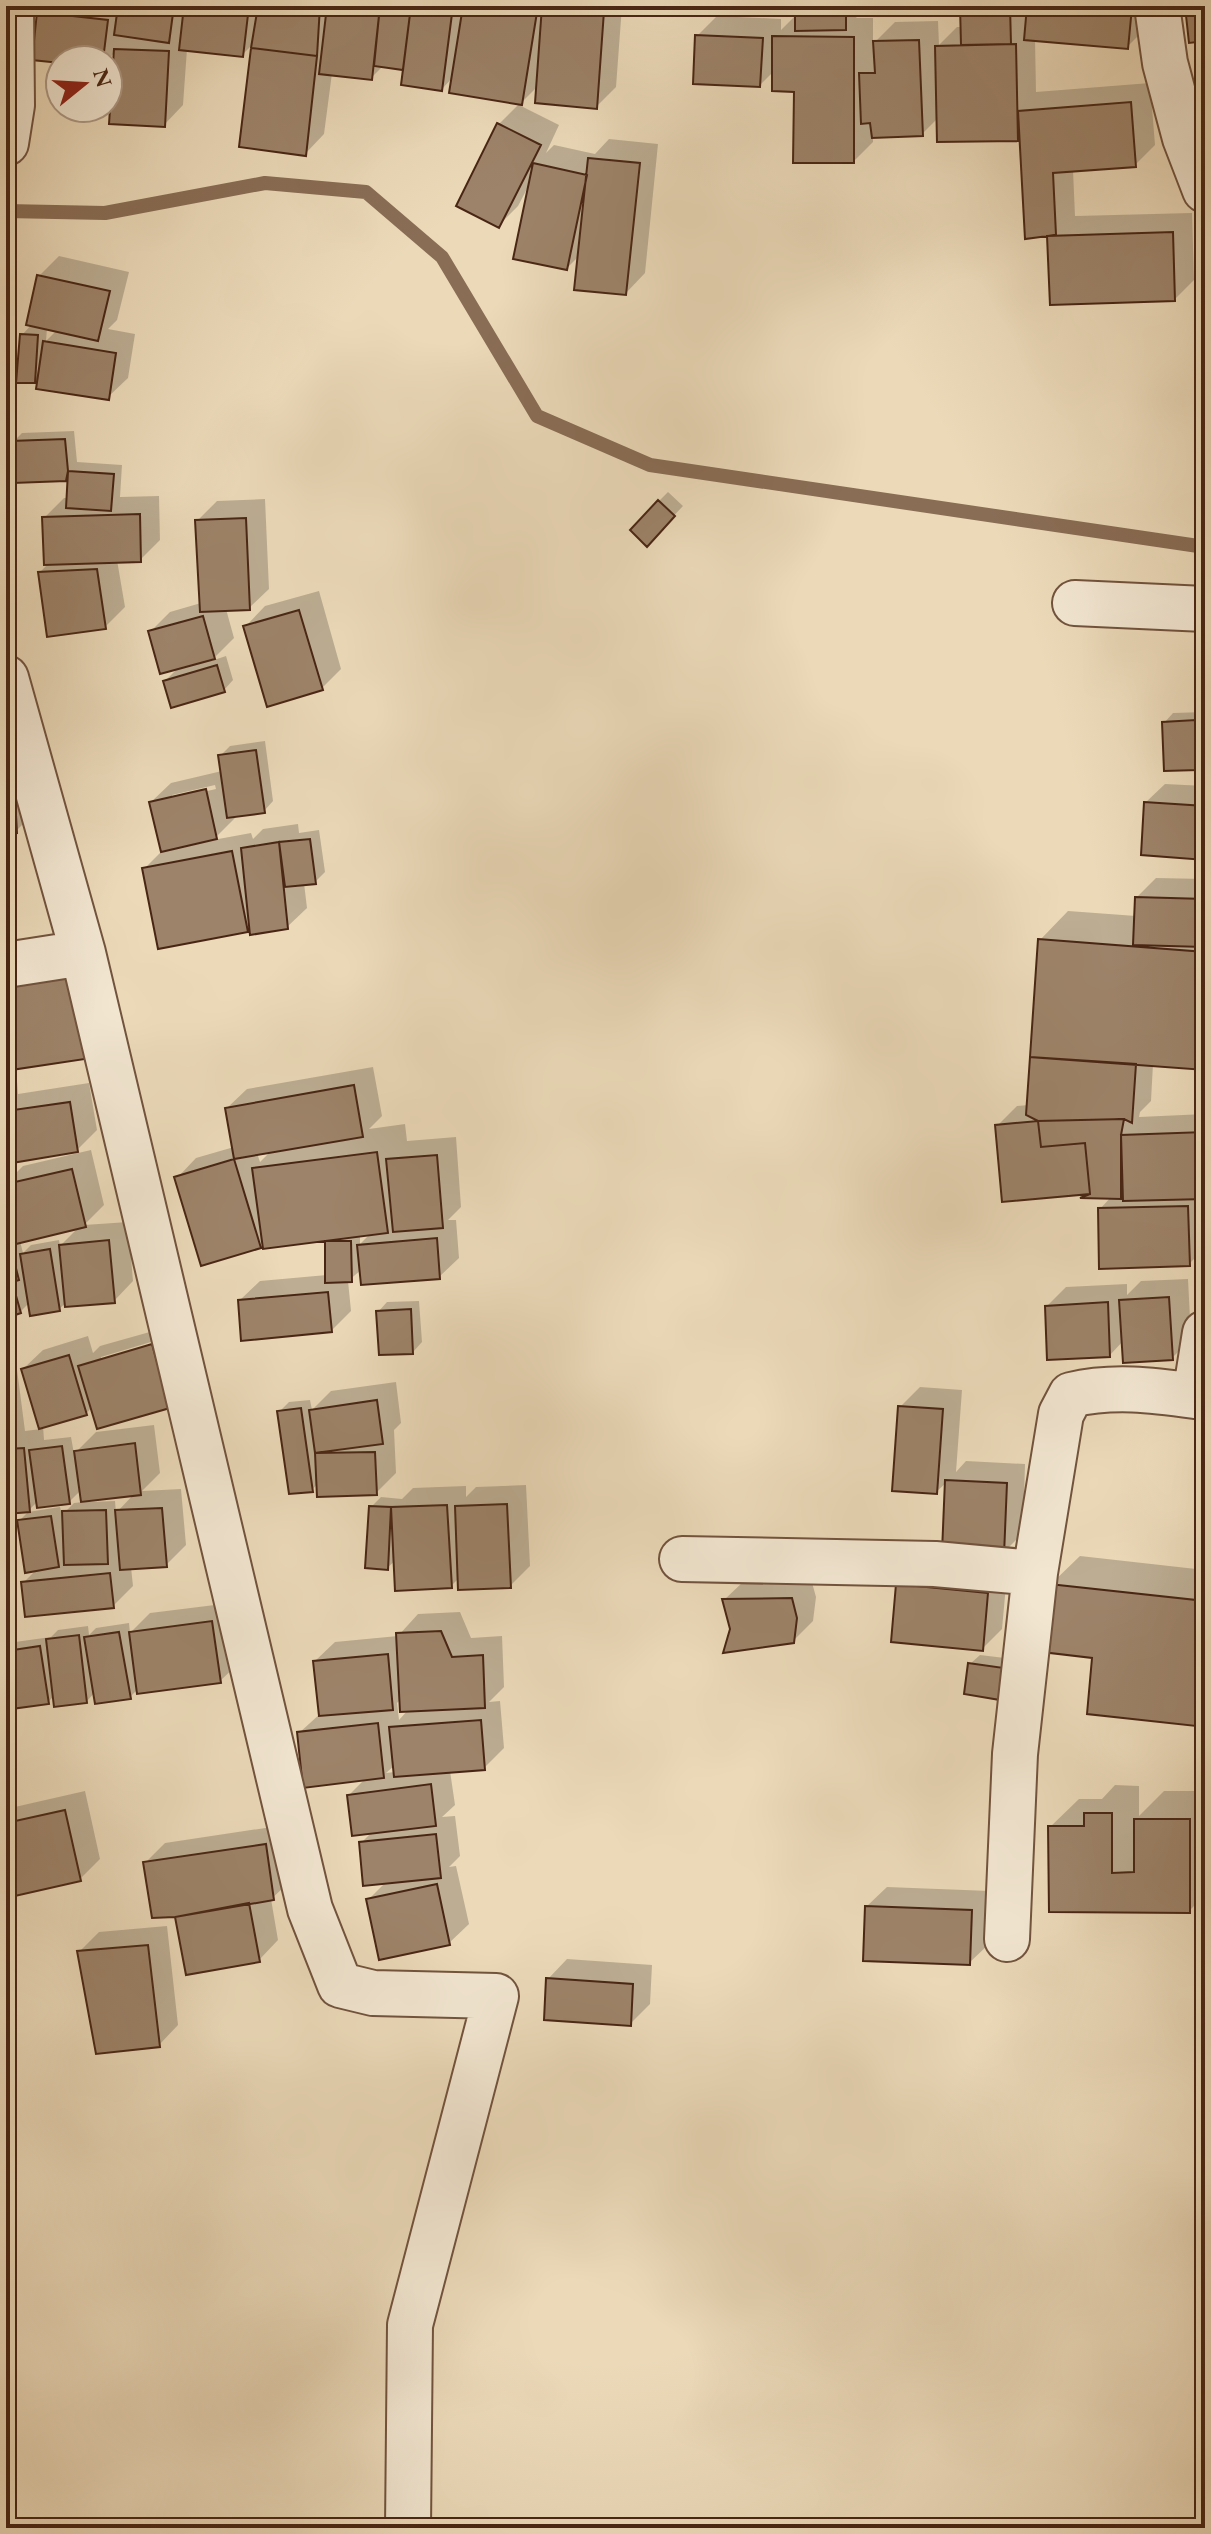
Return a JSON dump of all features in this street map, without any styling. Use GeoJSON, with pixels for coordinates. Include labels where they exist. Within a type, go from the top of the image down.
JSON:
{"type":"FeatureCollection","features":[{"type":"Feature","properties":{"kind":"street"},"geometry":{"type":"LineString","coordinates":[[6,143],[12,105],[11,6]]}},
{"type":"Feature","properties":{"kind":"street"},"geometry":{"type":"LineString","coordinates":[[1157,6],[1165,63],[1185,138],[1205,190]]}},
{"type":"Feature","properties":{"kind":"street"},"geometry":{"type":"LineString","coordinates":[[1075,603],[1205,609]]}},
{"type":"Feature","properties":{"kind":"street"},"geometry":{"type":"LineString","coordinates":[[6,678],[83,953],[310,1909],[340,1985],[373,1993],[496,1996],[410,2325],[408,2528]]}},
{"type":"Feature","properties":{"kind":"street"},"geometry":{"type":"LineString","coordinates":[[6,965],[83,953]]}},
{"type":"Feature","properties":{"kind":"street"},"geometry":{"type":"LineString","coordinates":[[1007,1939],[1015,1754],[1035,1573],[1061,1414],[1071,1395],[1099,1388],[1200,1397],[1205,1333]]}},
{"type":"Feature","properties":{"kind":"street"},"geometry":{"type":"LineString","coordinates":[[682,1559],[935,1564],[1035,1573]]}},
{"type":"Feature","properties":{"kind":"building"},"geometry":{"type":"Polygon","coordinates":[[[69,6],[113,6],[113,14],[69,11],[69,6]]]}},
{"type":"Feature","properties":{"kind":"building"},"geometry":{"type":"Polygon","coordinates":[[[118,6],[174,6],[169,43],[114,35],[118,6]]]}},
{"type":"Feature","properties":{"kind":"building"},"geometry":{"type":"Polygon","coordinates":[[[184,6],[249,6],[243,57],[179,50],[184,6]]]}},
{"type":"Feature","properties":{"kind":"building"},"geometry":{"type":"Polygon","coordinates":[[[258,6],[320,6],[317,56],[251,48],[258,6]]]}},
{"type":"Feature","properties":{"kind":"building"},"geometry":{"type":"Polygon","coordinates":[[[327,6],[380,6],[372,80],[319,74],[327,6]]]}},
{"type":"Feature","properties":{"kind":"building"},"geometry":{"type":"Polygon","coordinates":[[[380,6],[411,6],[403,70],[374,66],[380,6]]]}},
{"type":"Feature","properties":{"kind":"building"},"geometry":{"type":"Polygon","coordinates":[[[411,6],[453,6],[442,91],[401,85],[411,6]]]}},
{"type":"Feature","properties":{"kind":"building"},"geometry":{"type":"Polygon","coordinates":[[[463,6],[538,6],[522,105],[449,93],[463,6]]]}},
{"type":"Feature","properties":{"kind":"building"},"geometry":{"type":"Polygon","coordinates":[[[542,6],[604,11],[597,109],[535,103],[542,6]]]}},
{"type":"Feature","properties":{"kind":"building"},"geometry":{"type":"Polygon","coordinates":[[[795,6],[846,6],[846,30],[795,31],[795,6]]]}},
{"type":"Feature","properties":{"kind":"building"},"geometry":{"type":"Polygon","coordinates":[[[960,6],[1010,6],[1011,44],[961,45],[960,6]]]}},
{"type":"Feature","properties":{"kind":"building"},"geometry":{"type":"Polygon","coordinates":[[[1027,6],[1132,7],[1128,49],[1024,40],[1027,6]]]}},
{"type":"Feature","properties":{"kind":"building"},"geometry":{"type":"Polygon","coordinates":[[[1185,6],[1205,6],[1205,41],[1189,43],[1185,6]]]}},
{"type":"Feature","properties":{"kind":"building"},"geometry":{"type":"Polygon","coordinates":[[[37,12],[108,20],[105,44],[44,44],[44,61],[32,60],[37,12]]]}},
{"type":"Feature","properties":{"kind":"building"},"geometry":{"type":"Polygon","coordinates":[[[695,35],[763,38],[760,87],[693,84],[695,35]]]}},
{"type":"Feature","properties":{"kind":"building"},"geometry":{"type":"Polygon","coordinates":[[[772,36],[854,37],[854,163],[793,163],[794,92],[772,91],[772,36]]]}},
{"type":"Feature","properties":{"kind":"building"},"geometry":{"type":"Polygon","coordinates":[[[919,40],[923,136],[872,138],[870,123],[861,124],[859,73],[875,73],[873,41],[919,40]]]}},
{"type":"Feature","properties":{"kind":"building"},"geometry":{"type":"Polygon","coordinates":[[[1016,44],[1018,141],[937,142],[935,46],[1016,44]]]}},
{"type":"Feature","properties":{"kind":"building"},"geometry":{"type":"Polygon","coordinates":[[[251,48],[317,56],[306,156],[239,147],[251,48]]]}},
{"type":"Feature","properties":{"kind":"building"},"geometry":{"type":"Polygon","coordinates":[[[124,49],[169,51],[165,127],[109,124],[124,124],[124,49]]]}},
{"type":"Feature","properties":{"kind":"building"},"geometry":{"type":"Polygon","coordinates":[[[1131,102],[1136,167],[1053,173],[1056,235],[1025,239],[1018,111],[1131,102]]]}},
{"type":"Feature","properties":{"kind":"building"},"geometry":{"type":"Polygon","coordinates":[[[497,123],[541,145],[499,228],[456,206],[497,123]]]}},
{"type":"Feature","properties":{"kind":"building"},"geometry":{"type":"Polygon","coordinates":[[[588,158],[640,163],[626,295],[574,290],[588,158]]]}},
{"type":"Feature","properties":{"kind":"building"},"geometry":{"type":"Polygon","coordinates":[[[533,163],[587,175],[567,270],[513,259],[533,163]]]}},
{"type":"Feature","properties":{"kind":"building"},"geometry":{"type":"Polygon","coordinates":[[[1173,232],[1175,301],[1050,305],[1047,236],[1173,232]]]}},
{"type":"Feature","properties":{"kind":"building"},"geometry":{"type":"Polygon","coordinates":[[[37,275],[110,291],[98,341],[26,325],[37,275]]]}},
{"type":"Feature","properties":{"kind":"building"},"geometry":{"type":"Polygon","coordinates":[[[20,334],[38,335],[35,383],[16,383],[20,334]]]}},
{"type":"Feature","properties":{"kind":"building"},"geometry":{"type":"Polygon","coordinates":[[[43,341],[116,353],[109,400],[36,389],[43,341]]]}},
{"type":"Feature","properties":{"kind":"building"},"geometry":{"type":"Polygon","coordinates":[[[1205,348],[1205,415],[1203,415],[1199,349],[1205,348]]]}},
{"type":"Feature","properties":{"kind":"building"},"geometry":{"type":"Polygon","coordinates":[[[65,439],[66,481],[13,483],[11,441],[65,439]]]}},
{"type":"Feature","properties":{"kind":"building"},"geometry":{"type":"Polygon","coordinates":[[[68,471],[114,474],[111,511],[66,508],[68,471]]]}},
{"type":"Feature","properties":{"kind":"building"},"geometry":{"type":"Polygon","coordinates":[[[658,500],[675,516],[647,547],[630,530],[658,500]]]}},
{"type":"Feature","properties":{"kind":"building"},"geometry":{"type":"Polygon","coordinates":[[[140,514],[141,562],[44,565],[42,517],[140,514]]]}},
{"type":"Feature","properties":{"kind":"building"},"geometry":{"type":"Polygon","coordinates":[[[246,518],[250,610],[200,612],[195,520],[246,518]]]}},
{"type":"Feature","properties":{"kind":"building"},"geometry":{"type":"Polygon","coordinates":[[[97,569],[106,629],[47,637],[38,572],[97,569]]]}},
{"type":"Feature","properties":{"kind":"building"},"geometry":{"type":"Polygon","coordinates":[[[299,610],[323,690],[267,707],[243,626],[299,610]]]}},
{"type":"Feature","properties":{"kind":"building"},"geometry":{"type":"Polygon","coordinates":[[[203,616],[215,659],[160,674],[148,631],[203,616]]]}},
{"type":"Feature","properties":{"kind":"building"},"geometry":{"type":"Polygon","coordinates":[[[217,665],[225,692],[171,708],[163,681],[217,665]]]}},
{"type":"Feature","properties":{"kind":"building"},"geometry":{"type":"Polygon","coordinates":[[[1196,720],[1198,770],[1164,771],[1162,722],[1196,720]]]}},
{"type":"Feature","properties":{"kind":"building"},"geometry":{"type":"Polygon","coordinates":[[[256,750],[265,813],[227,818],[218,755],[256,750]]]}},
{"type":"Feature","properties":{"kind":"building"},"geometry":{"type":"Polygon","coordinates":[[[206,789],[217,839],[161,852],[149,802],[206,789]]]}},
{"type":"Feature","properties":{"kind":"building"},"geometry":{"type":"Polygon","coordinates":[[[6,797],[15,797],[17,833],[6,834],[6,797]]]}},
{"type":"Feature","properties":{"kind":"building"},"geometry":{"type":"Polygon","coordinates":[[[1144,802],[1205,806],[1205,860],[1141,855],[1144,802]]]}},
{"type":"Feature","properties":{"kind":"building"},"geometry":{"type":"Polygon","coordinates":[[[310,839],[316,884],[285,887],[279,842],[310,839]]]}},
{"type":"Feature","properties":{"kind":"building"},"geometry":{"type":"Polygon","coordinates":[[[279,842],[288,929],[250,935],[241,848],[279,842]]]}},
{"type":"Feature","properties":{"kind":"building"},"geometry":{"type":"Polygon","coordinates":[[[232,851],[248,932],[158,949],[142,868],[232,851]]]}},
{"type":"Feature","properties":{"kind":"building"},"geometry":{"type":"Polygon","coordinates":[[[1135,897],[1205,899],[1204,947],[1133,945],[1135,897]]]}},
{"type":"Feature","properties":{"kind":"building"},"geometry":{"type":"Polygon","coordinates":[[[1038,939],[1205,952],[1205,1070],[1030,1057],[1038,939]]]}},
{"type":"Feature","properties":{"kind":"building"},"geometry":{"type":"Polygon","coordinates":[[[72,977],[85,1059],[11,1070],[6,1037],[6,987],[72,977]]]}},
{"type":"Feature","properties":{"kind":"building"},"geometry":{"type":"Polygon","coordinates":[[[1030,1057],[1136,1064],[1132,1123],[1124,1119],[1038,1121],[1026,1115],[1030,1057]]]}},
{"type":"Feature","properties":{"kind":"building"},"geometry":{"type":"Polygon","coordinates":[[[354,1085],[363,1137],[234,1159],[225,1108],[354,1085]]]}},
{"type":"Feature","properties":{"kind":"building"},"geometry":{"type":"Polygon","coordinates":[[[70,1102],[78,1152],[6,1164],[6,1111],[70,1102]]]}},
{"type":"Feature","properties":{"kind":"building"},"geometry":{"type":"Polygon","coordinates":[[[1124,1119],[1121,1199],[1080,1198],[1090,1194],[1085,1143],[1041,1147],[1038,1121],[1124,1119]]]}},
{"type":"Feature","properties":{"kind":"building"},"geometry":{"type":"Polygon","coordinates":[[[1038,1121],[1041,1147],[1085,1143],[1090,1194],[1002,1202],[995,1125],[1038,1121]]]}},
{"type":"Feature","properties":{"kind":"building"},"geometry":{"type":"Polygon","coordinates":[[[1205,1132],[1205,1199],[1123,1201],[1121,1135],[1205,1132]]]}},
{"type":"Feature","properties":{"kind":"building"},"geometry":{"type":"Polygon","coordinates":[[[377,1152],[388,1233],[263,1249],[252,1168],[377,1152]]]}},
{"type":"Feature","properties":{"kind":"building"},"geometry":{"type":"Polygon","coordinates":[[[437,1155],[443,1228],[393,1232],[386,1159],[437,1155]]]}},
{"type":"Feature","properties":{"kind":"building"},"geometry":{"type":"Polygon","coordinates":[[[234,1159],[261,1248],[201,1266],[174,1177],[234,1159]]]}},
{"type":"Feature","properties":{"kind":"building"},"geometry":{"type":"Polygon","coordinates":[[[72,1169],[86,1227],[16,1244],[6,1204],[6,1184],[72,1169]]]}},
{"type":"Feature","properties":{"kind":"building"},"geometry":{"type":"Polygon","coordinates":[[[1188,1206],[1190,1266],[1099,1269],[1098,1208],[1188,1206]]]}},
{"type":"Feature","properties":{"kind":"building"},"geometry":{"type":"Polygon","coordinates":[[[437,1238],[440,1279],[361,1285],[357,1245],[437,1238]]]}},
{"type":"Feature","properties":{"kind":"building"},"geometry":{"type":"Polygon","coordinates":[[[109,1240],[115,1303],[65,1307],[59,1245],[109,1240]]]}},
{"type":"Feature","properties":{"kind":"building"},"geometry":{"type":"Polygon","coordinates":[[[325,1241],[351,1241],[352,1282],[325,1283],[325,1241]]]}},
{"type":"Feature","properties":{"kind":"building"},"geometry":{"type":"Polygon","coordinates":[[[11,1249],[19,1280],[6,1284],[6,1250],[11,1249]]]}},
{"type":"Feature","properties":{"kind":"building"},"geometry":{"type":"Polygon","coordinates":[[[50,1249],[60,1311],[30,1316],[20,1254],[50,1249]]]}},
{"type":"Feature","properties":{"kind":"building"},"geometry":{"type":"Polygon","coordinates":[[[12,1282],[21,1313],[6,1318],[6,1284],[12,1282]]]}},
{"type":"Feature","properties":{"kind":"building"},"geometry":{"type":"Polygon","coordinates":[[[328,1292],[332,1332],[241,1341],[238,1300],[328,1292]]]}},
{"type":"Feature","properties":{"kind":"building"},"geometry":{"type":"Polygon","coordinates":[[[1169,1297],[1173,1360],[1123,1363],[1119,1300],[1169,1297]]]}},
{"type":"Feature","properties":{"kind":"building"},"geometry":{"type":"Polygon","coordinates":[[[1108,1302],[1110,1357],[1047,1360],[1045,1306],[1108,1302]]]}},
{"type":"Feature","properties":{"kind":"building"},"geometry":{"type":"Polygon","coordinates":[[[411,1309],[413,1354],[379,1355],[376,1311],[411,1309]]]}},
{"type":"Feature","properties":{"kind":"building"},"geometry":{"type":"Polygon","coordinates":[[[152,1344],[170,1408],[97,1429],[78,1366],[152,1344]]]}},
{"type":"Feature","properties":{"kind":"building"},"geometry":{"type":"Polygon","coordinates":[[[69,1355],[87,1415],[39,1429],[21,1369],[69,1355]]]}},
{"type":"Feature","properties":{"kind":"building"},"geometry":{"type":"Polygon","coordinates":[[[377,1400],[383,1444],[315,1453],[309,1410],[377,1400]]]}},
{"type":"Feature","properties":{"kind":"building"},"geometry":{"type":"Polygon","coordinates":[[[898,1406],[943,1409],[937,1494],[892,1491],[898,1406]]]}},
{"type":"Feature","properties":{"kind":"building"},"geometry":{"type":"Polygon","coordinates":[[[301,1408],[313,1492],[289,1494],[277,1411],[301,1408]]]}},
{"type":"Feature","properties":{"kind":"building"},"geometry":{"type":"Polygon","coordinates":[[[135,1443],[141,1495],[81,1502],[74,1451],[135,1443]]]}},
{"type":"Feature","properties":{"kind":"building"},"geometry":{"type":"Polygon","coordinates":[[[62,1446],[70,1504],[37,1508],[29,1450],[62,1446]]]}},
{"type":"Feature","properties":{"kind":"building"},"geometry":{"type":"Polygon","coordinates":[[[24,1448],[30,1512],[6,1514],[6,1449],[24,1448]]]}},
{"type":"Feature","properties":{"kind":"building"},"geometry":{"type":"Polygon","coordinates":[[[375,1452],[377,1495],[317,1497],[315,1453],[375,1452]]]}},
{"type":"Feature","properties":{"kind":"building"},"geometry":{"type":"Polygon","coordinates":[[[945,1480],[1007,1483],[1004,1555],[942,1552],[945,1480]]]}},
{"type":"Feature","properties":{"kind":"building"},"geometry":{"type":"Polygon","coordinates":[[[507,1504],[511,1588],[458,1590],[455,1506],[507,1504]]]}},
{"type":"Feature","properties":{"kind":"building"},"geometry":{"type":"Polygon","coordinates":[[[447,1505],[452,1588],[395,1591],[391,1507],[447,1505]]]}},
{"type":"Feature","properties":{"kind":"building"},"geometry":{"type":"Polygon","coordinates":[[[369,1506],[391,1507],[388,1570],[365,1568],[369,1506]]]}},
{"type":"Feature","properties":{"kind":"building"},"geometry":{"type":"Polygon","coordinates":[[[162,1508],[167,1567],[120,1570],[115,1510],[162,1508]]]}},
{"type":"Feature","properties":{"kind":"building"},"geometry":{"type":"Polygon","coordinates":[[[106,1510],[108,1564],[64,1565],[62,1511],[106,1510]]]}},
{"type":"Feature","properties":{"kind":"building"},"geometry":{"type":"Polygon","coordinates":[[[51,1516],[59,1567],[25,1573],[17,1520],[51,1516]]]}},
{"type":"Feature","properties":{"kind":"building"},"geometry":{"type":"Polygon","coordinates":[[[110,1573],[114,1608],[25,1617],[21,1582],[110,1573]]]}},
{"type":"Feature","properties":{"kind":"building"},"geometry":{"type":"Polygon","coordinates":[[[896,1584],[988,1593],[983,1651],[891,1642],[896,1584]]]}},
{"type":"Feature","properties":{"kind":"building"},"geometry":{"type":"Polygon","coordinates":[[[1049,1584],[1205,1601],[1205,1639],[1196,1726],[1087,1714],[1092,1658],[1042,1652],[1049,1584]]]}},
{"type":"Feature","properties":{"kind":"building"},"geometry":{"type":"Polygon","coordinates":[[[792,1598],[797,1618],[794,1643],[723,1653],[730,1629],[722,1599],[792,1598]]]}},
{"type":"Feature","properties":{"kind":"building"},"geometry":{"type":"Polygon","coordinates":[[[212,1621],[221,1683],[137,1694],[129,1632],[212,1621]]]}},
{"type":"Feature","properties":{"kind":"building"},"geometry":{"type":"Polygon","coordinates":[[[441,1631],[452,1657],[483,1655],[485,1708],[400,1712],[396,1633],[441,1631]]]}},
{"type":"Feature","properties":{"kind":"building"},"geometry":{"type":"Polygon","coordinates":[[[119,1632],[131,1699],[95,1704],[84,1637],[119,1632]]]}},
{"type":"Feature","properties":{"kind":"building"},"geometry":{"type":"Polygon","coordinates":[[[79,1635],[87,1703],[54,1707],[46,1639],[79,1635]]]}},
{"type":"Feature","properties":{"kind":"building"},"geometry":{"type":"Polygon","coordinates":[[[40,1646],[49,1704],[11,1709],[6,1651],[40,1646]]]}},
{"type":"Feature","properties":{"kind":"building"},"geometry":{"type":"Polygon","coordinates":[[[388,1654],[393,1710],[319,1716],[313,1661],[388,1654]]]}},
{"type":"Feature","properties":{"kind":"building"},"geometry":{"type":"Polygon","coordinates":[[[968,1663],[1004,1668],[1000,1700],[964,1694],[968,1663]]]}},
{"type":"Feature","properties":{"kind":"building"},"geometry":{"type":"Polygon","coordinates":[[[481,1720],[485,1770],[394,1777],[389,1727],[481,1720]]]}},
{"type":"Feature","properties":{"kind":"building"},"geometry":{"type":"Polygon","coordinates":[[[378,1723],[384,1778],[303,1788],[297,1732],[378,1723]]]}},
{"type":"Feature","properties":{"kind":"building"},"geometry":{"type":"Polygon","coordinates":[[[431,1784],[436,1826],[352,1836],[347,1795],[431,1784]]]}},
{"type":"Feature","properties":{"kind":"building"},"geometry":{"type":"Polygon","coordinates":[[[65,1810],[81,1881],[6,1898],[6,1823],[65,1810]]]}},
{"type":"Feature","properties":{"kind":"building"},"geometry":{"type":"Polygon","coordinates":[[[1084,1813],[1112,1813],[1112,1873],[1134,1872],[1134,1819],[1190,1819],[1190,1913],[1049,1912],[1048,1826],[1084,1826],[1084,1813]]]}},
{"type":"Feature","properties":{"kind":"building"},"geometry":{"type":"Polygon","coordinates":[[[436,1834],[441,1878],[363,1886],[359,1842],[436,1834]]]}},
{"type":"Feature","properties":{"kind":"building"},"geometry":{"type":"Polygon","coordinates":[[[1198,1842],[1205,1842],[1205,1922],[1198,1922],[1198,1842]]]}},
{"type":"Feature","properties":{"kind":"building"},"geometry":{"type":"Polygon","coordinates":[[[266,1844],[274,1900],[152,1918],[143,1862],[266,1844]]]}},
{"type":"Feature","properties":{"kind":"building"},"geometry":{"type":"Polygon","coordinates":[[[437,1884],[450,1945],[379,1960],[366,1899],[437,1884]]]}},
{"type":"Feature","properties":{"kind":"building"},"geometry":{"type":"Polygon","coordinates":[[[249,1903],[260,1962],[186,1975],[175,1917],[249,1903]]]}},
{"type":"Feature","properties":{"kind":"building"},"geometry":{"type":"Polygon","coordinates":[[[865,1906],[972,1910],[970,1965],[863,1961],[865,1906]]]}},
{"type":"Feature","properties":{"kind":"building"},"geometry":{"type":"Polygon","coordinates":[[[148,1945],[160,2047],[96,2054],[77,1951],[148,1945]]]}},
{"type":"Feature","properties":{"kind":"building"},"geometry":{"type":"Polygon","coordinates":[[[546,1978],[633,1984],[631,2026],[544,2020],[546,1978]]]}},
{"type":"Feature","properties":{"kind":"waterway"},"geometry":{"type":"LineString","coordinates":[[6,211],[105,213],[265,183],[366,192],[442,257],[537,416],[650,465],[1205,547]]}}]}
